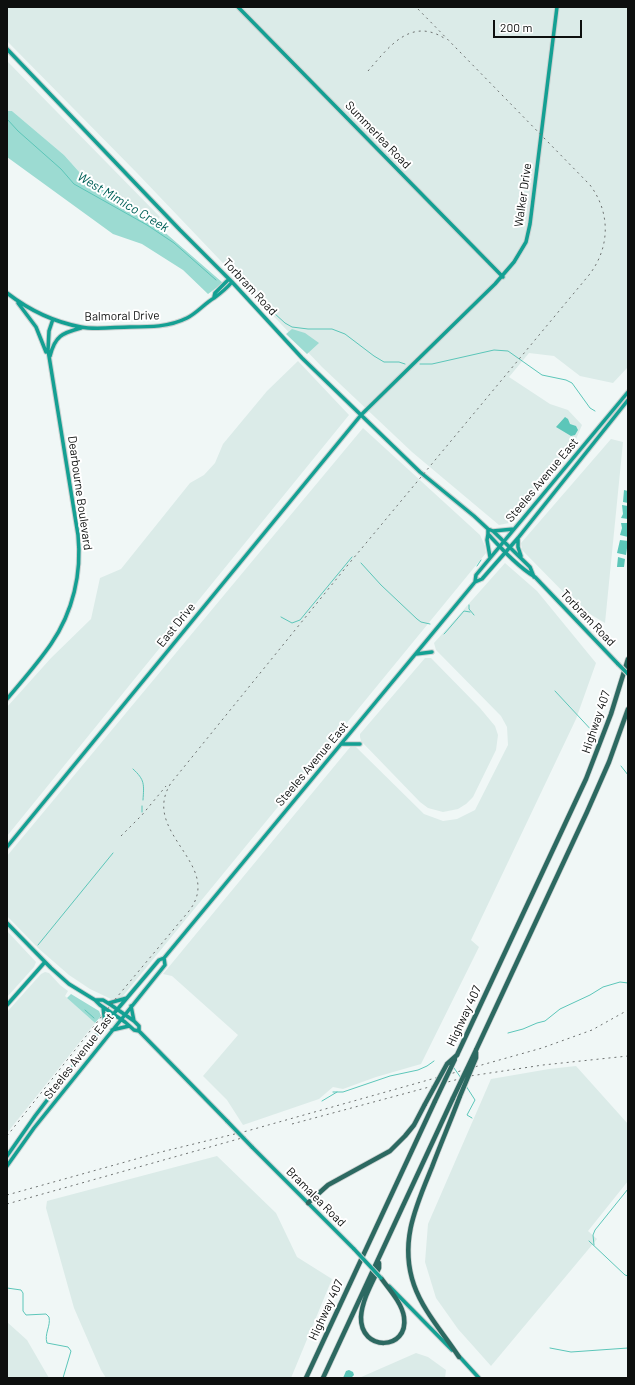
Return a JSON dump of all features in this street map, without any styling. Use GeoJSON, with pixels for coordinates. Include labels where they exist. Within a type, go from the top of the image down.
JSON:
{"type":"FeatureCollection","features":[{"type":"Feature","properties":{"kind":"highway","name":"Highway 407"},"geometry":{"type":"LineString","coordinates":[[306,1378],[586,779],[611,714],[628,659]]}},
{"type":"Feature","properties":{"kind":"highway","name":"Highway 407"},"geometry":{"type":"LineString","coordinates":[[323,1378],[587,812],[609,762],[628,709]]}},
{"type":"Feature","properties":{"kind":"highway"},"geometry":{"type":"LineString","coordinates":[[459,1357],[418,1294],[414,1284],[408,1254],[408,1236],[411,1221],[418,1201],[476,1058],[476,1050]]}},
{"type":"Feature","properties":{"kind":"highway"},"geometry":{"type":"LineString","coordinates":[[308,1203],[333,1182],[390,1151],[405,1136],[414,1125],[447,1064],[456,1055]]}},
{"type":"Feature","properties":{"kind":"highway"},"geometry":{"type":"LineString","coordinates":[[379,1260],[379,1268],[363,1306],[362,1323],[364,1332],[369,1338],[376,1342],[386,1343],[398,1337],[403,1329],[404,1322],[401,1310],[381,1278]]}},
{"type":"Feature","properties":{"kind":"main road","name":"Summerlea Road"},"geometry":{"type":"LineString","coordinates":[[238,7],[503,277]]}},
{"type":"Feature","properties":{"kind":"main road","name":"Walker Drive"},"geometry":{"type":"LineString","coordinates":[[361,415],[503,277],[526,242],[530,224],[557,7]]}},
{"type":"Feature","properties":{"kind":"main road","name":"Torbram Road"},"geometry":{"type":"LineString","coordinates":[[7,49],[92,139],[231,281],[302,358],[420,472],[504,541],[524,560],[534,577]]}},
{"type":"Feature","properties":{"kind":"main road","name":"Balmoral Drive"},"geometry":{"type":"LineString","coordinates":[[7,293],[31,309],[53,319],[83,327],[150,327],[163,325],[186,318],[197,312],[218,295],[231,281]]}},
{"type":"Feature","properties":{"kind":"main road"},"geometry":{"type":"LineString","coordinates":[[14,298],[31,318],[49,359]]}},
{"type":"Feature","properties":{"kind":"main road","name":"Dearbourne Boulevard"},"geometry":{"type":"LineString","coordinates":[[7,699],[46,652],[60,630],[71,604],[78,572],[78,535],[49,359],[48,335],[53,319]]}},
{"type":"Feature","properties":{"kind":"main road"},"geometry":{"type":"LineString","coordinates":[[49,359],[53,345],[60,336],[83,327]]}},
{"type":"Feature","properties":{"kind":"main road","name":"Steeles Avenue East"},"geometry":{"type":"LineString","coordinates":[[475,582],[476,575],[490,557],[628,392]]}},
{"type":"Feature","properties":{"kind":"main road","name":"Steeles Avenue East"},"geometry":{"type":"LineString","coordinates":[[7,1156],[28,1125],[105,1024],[159,960],[164,958],[475,582],[482,579],[518,538],[628,400]]}},
{"type":"Feature","properties":{"kind":"main road","name":"East Drive"},"geometry":{"type":"LineString","coordinates":[[7,847],[361,415]]}},
{"type":"Feature","properties":{"kind":"main road"},"geometry":{"type":"LineString","coordinates":[[488,528],[487,540],[490,557]]}},
{"type":"Feature","properties":{"kind":"main road"},"geometry":{"type":"LineString","coordinates":[[493,531],[514,529]]}},
{"type":"Feature","properties":{"kind":"main road","name":"Torbram Road"},"geometry":{"type":"LineString","coordinates":[[488,534],[524,570],[534,577],[628,674]]}},
{"type":"Feature","properties":{"kind":"main road"},"geometry":{"type":"LineString","coordinates":[[518,538],[519,552],[524,560]]}},
{"type":"Feature","properties":{"kind":"main road"},"geometry":{"type":"LineString","coordinates":[[416,654],[432,652]]}},
{"type":"Feature","properties":{"kind":"main road"},"geometry":{"type":"LineString","coordinates":[[342,744],[360,744]]}},
{"type":"Feature","properties":{"kind":"main road","name":"Bramalea Road"},"geometry":{"type":"LineString","coordinates":[[7,923],[71,986],[95,1000],[134,1030],[139,1031],[479,1378]]}},
{"type":"Feature","properties":{"kind":"main road","name":"Steeles Avenue East"},"geometry":{"type":"LineString","coordinates":[[7,1166],[34,1128],[164,965],[164,958]]}},
{"type":"Feature","properties":{"kind":"main road"},"geometry":{"type":"LineString","coordinates":[[7,1004],[45,962]]}},
{"type":"Feature","properties":{"kind":"main road"},"geometry":{"type":"LineString","coordinates":[[109,1003],[128,998]]}},
{"type":"Feature","properties":{"kind":"main road","name":"Bramalea Road"},"geometry":{"type":"LineString","coordinates":[[95,1000],[104,1000],[109,1003],[139,1026],[139,1031]]}},
{"type":"Feature","properties":{"kind":"main road"},"geometry":{"type":"LineString","coordinates":[[131,1006],[134,1022]]}},
{"type":"Feature","properties":{"kind":"main road"},"geometry":{"type":"LineString","coordinates":[[103,1007],[105,1024]]}},
{"type":"Feature","properties":{"kind":"main road"},"geometry":{"type":"LineString","coordinates":[[111,1031],[130,1026]]}},
{"type":"Feature","properties":{"kind":"main road"},"geometry":{"type":"LineString","coordinates":[[28,1125],[34,1128]]}},
{"type":"Feature","properties":{"kind":"shaded area"},"geometry":{"type":"Polygon","coordinates":[[[7,7],[628,7],[627,368],[613,383],[580,376],[554,356],[529,353],[509,377],[550,404],[568,410],[582,425],[573,446],[509,523],[499,525],[412,452],[322,367],[137,173],[7,41],[7,7]]]}},
{"type":"Feature","properties":{"kind":"shaded area"},"geometry":{"type":"Polygon","coordinates":[[[7,61],[160,217],[152,225],[118,202],[97,184],[81,174],[64,155],[12,111],[7,111],[7,61]]]}},
{"type":"Feature","properties":{"kind":"shaded area"},"geometry":{"type":"Polygon","coordinates":[[[7,111],[12,111],[64,155],[81,174],[97,184],[118,202],[151,225],[154,223],[223,283],[208,294],[183,270],[142,244],[113,234],[7,157],[7,111]]]}},
{"type":"Feature","properties":{"kind":"shaded area"},"geometry":{"type":"Polygon","coordinates":[[[292,329],[305,333],[319,343],[307,354],[286,334],[292,329]]]}},
{"type":"Feature","properties":{"kind":"shaded area"},"geometry":{"type":"Polygon","coordinates":[[[298,361],[349,415],[7,836],[7,707],[51,658],[91,619],[100,578],[121,569],[190,483],[204,475],[215,463],[223,444],[267,391],[298,361]]]}},
{"type":"Feature","properties":{"kind":"shaded area"},"geometry":{"type":"Polygon","coordinates":[[[565,417],[568,419],[570,424],[576,426],[578,430],[575,435],[571,436],[556,427],[565,417]]]}},
{"type":"Feature","properties":{"kind":"shaded area"},"geometry":{"type":"Polygon","coordinates":[[[363,428],[480,535],[485,546],[486,553],[123,996],[111,999],[90,989],[69,975],[38,948],[7,916],[7,856],[363,428]]]}},
{"type":"Feature","properties":{"kind":"shaded area"},"geometry":{"type":"Polygon","coordinates":[[[611,439],[623,442],[605,623],[578,607],[522,550],[521,543],[611,439]]]}},
{"type":"Feature","properties":{"kind":"shaded area"},"geometry":{"type":"Polygon","coordinates":[[[624,490],[628,491],[628,503],[623,502],[624,490]]]}},
{"type":"Feature","properties":{"kind":"shaded area"},"geometry":{"type":"Polygon","coordinates":[[[622,505],[628,506],[628,519],[621,518],[623,514],[622,505]]]}},
{"type":"Feature","properties":{"kind":"shaded area"},"geometry":{"type":"Polygon","coordinates":[[[621,523],[628,523],[628,537],[620,535],[622,528],[621,523]]]}},
{"type":"Feature","properties":{"kind":"shaded area"},"geometry":{"type":"Polygon","coordinates":[[[620,540],[628,541],[626,555],[617,553],[620,540]]]}},
{"type":"Feature","properties":{"kind":"shaded area"},"geometry":{"type":"Polygon","coordinates":[[[618,557],[625,559],[624,567],[617,567],[618,557]]]}},
{"type":"Feature","properties":{"kind":"shaded area"},"geometry":{"type":"Polygon","coordinates":[[[505,563],[537,591],[596,663],[576,719],[471,940],[479,947],[421,1064],[376,1077],[343,1089],[333,1087],[319,1099],[243,1125],[227,1100],[203,1076],[238,1035],[172,976],[163,974],[351,746],[356,747],[424,814],[443,821],[457,819],[475,810],[508,745],[507,727],[501,716],[436,650],[434,643],[505,563]]]}},
{"type":"Feature","properties":{"kind":"shaded area"},"geometry":{"type":"Polygon","coordinates":[[[425,658],[431,658],[480,708],[495,726],[498,735],[496,750],[473,797],[458,809],[443,812],[428,808],[420,802],[361,741],[360,737],[360,734],[425,658]]]}},
{"type":"Feature","properties":{"kind":"shaded area"},"geometry":{"type":"Polygon","coordinates":[[[7,931],[36,962],[34,967],[7,997],[7,931]]]}},
{"type":"Feature","properties":{"kind":"shaded area"},"geometry":{"type":"Polygon","coordinates":[[[45,972],[49,973],[68,991],[65,996],[95,1023],[7,1133],[7,1012],[41,974],[45,972]]]}},
{"type":"Feature","properties":{"kind":"shaded area"},"geometry":{"type":"Polygon","coordinates":[[[71,994],[99,1011],[101,1016],[95,1023],[67,998],[71,994]]]}},
{"type":"Feature","properties":{"kind":"shaded area"},"geometry":{"type":"Polygon","coordinates":[[[576,1066],[628,1124],[628,1181],[588,1231],[597,1239],[491,1366],[458,1329],[436,1298],[425,1262],[428,1224],[491,1079],[576,1066]]]}},
{"type":"Feature","properties":{"kind":"shaded area"},"geometry":{"type":"Polygon","coordinates":[[[217,1156],[276,1213],[297,1257],[332,1279],[291,1378],[106,1378],[101,1370],[74,1308],[46,1208],[47,1201],[217,1156]]]}},
{"type":"Feature","properties":{"kind":"shaded area"},"geometry":{"type":"Polygon","coordinates":[[[7,1322],[27,1340],[49,1378],[7,1378],[7,1322]]]}},
{"type":"Feature","properties":{"kind":"shaded area"},"geometry":{"type":"Polygon","coordinates":[[[416,1353],[428,1357],[446,1370],[445,1378],[359,1378],[416,1353]]]}},
{"type":"Feature","properties":{"kind":"shaded area"},"geometry":{"type":"Polygon","coordinates":[[[349,1370],[353,1372],[354,1375],[351,1378],[343,1378],[346,1371],[349,1370]]]}},
{"type":"Feature","properties":{"kind":"waterway","name":"West Mimico Creek"},"geometry":{"type":"LineString","coordinates":[[7,119],[18,131],[61,169],[74,184],[147,225],[174,243],[216,280]]}},
{"type":"Feature","properties":{"kind":"waterway","name":"West Mimico Creek"},"geometry":{"type":"LineString","coordinates":[[240,282],[247,286],[268,305],[274,313],[292,327],[332,329],[345,334],[384,362],[399,362],[405,364]]}},
{"type":"Feature","properties":{"kind":"waterway","name":"West Mimico Creek"},"geometry":{"type":"LineString","coordinates":[[420,364],[432,364],[494,350],[508,351],[542,375],[566,380],[572,383],[590,408],[595,411]]}},
{"type":"Feature","properties":{"kind":"waterway"},"geometry":{"type":"LineString","coordinates":[[281,617],[292,623],[300,620],[352,557]]}},
{"type":"Feature","properties":{"kind":"waterway"},"geometry":{"type":"LineString","coordinates":[[477,566],[481,560]]}},
{"type":"Feature","properties":{"kind":"waterway"},"geometry":{"type":"LineString","coordinates":[[361,563],[381,585],[417,619],[421,622],[430,624]]}},
{"type":"Feature","properties":{"kind":"waterway"},"geometry":{"type":"LineString","coordinates":[[469,605],[469,609],[474,615]]}},
{"type":"Feature","properties":{"kind":"waterway"},"geometry":{"type":"LineString","coordinates":[[444,634],[464,611],[470,612]]}},
{"type":"Feature","properties":{"kind":"waterway"},"geometry":{"type":"LineString","coordinates":[[555,691],[595,734]]}},
{"type":"Feature","properties":{"kind":"waterway"},"geometry":{"type":"LineString","coordinates":[[621,766],[628,775]]}},
{"type":"Feature","properties":{"kind":"waterway"},"geometry":{"type":"LineString","coordinates":[[133,769],[142,779],[144,790],[143,800]]}},
{"type":"Feature","properties":{"kind":"waterway"},"geometry":{"type":"LineString","coordinates":[[142,806],[142,812]]}},
{"type":"Feature","properties":{"kind":"waterway"},"geometry":{"type":"LineString","coordinates":[[38,945],[113,853]]}},
{"type":"Feature","properties":{"kind":"waterway"},"geometry":{"type":"LineString","coordinates":[[508,1033],[545,1021],[560,1009],[590,995],[603,987],[620,982],[628,983]]}},
{"type":"Feature","properties":{"kind":"waterway"},"geometry":{"type":"LineString","coordinates":[[85,1010],[94,1018]]}},
{"type":"Feature","properties":{"kind":"waterway"},"geometry":{"type":"LineString","coordinates":[[333,1092],[343,1092],[390,1076],[418,1070],[434,1061]]}},
{"type":"Feature","properties":{"kind":"waterway"},"geometry":{"type":"LineString","coordinates":[[454,1068],[461,1078]]}},
{"type":"Feature","properties":{"kind":"waterway"},"geometry":{"type":"LineString","coordinates":[[466,1086],[475,1100],[467,1115],[472,1118]]}},
{"type":"Feature","properties":{"kind":"waterway"},"geometry":{"type":"LineString","coordinates":[[322,1101],[337,1092]]}},
{"type":"Feature","properties":{"kind":"waterway"},"geometry":{"type":"LineString","coordinates":[[594,1245],[593,1235],[595,1230],[628,1189]]}},
{"type":"Feature","properties":{"kind":"waterway"},"geometry":{"type":"LineString","coordinates":[[589,1241],[625,1275],[628,1276]]}},
{"type":"Feature","properties":{"kind":"waterway"},"geometry":{"type":"LineString","coordinates":[[7,1288],[21,1290],[23,1293],[23,1311],[26,1315],[46,1314],[49,1317],[46,1336],[47,1343],[68,1347],[71,1351],[63,1378]]}},
{"type":"Feature","properties":{"kind":"waterway"},"geometry":{"type":"LineString","coordinates":[[550,1348],[571,1352],[628,1348]]}},
{"type":"Feature","properties":{"kind":"railway"},"geometry":{"type":"LineString","coordinates":[[7,1136],[117,997],[189,911],[197,894],[197,878],[191,863],[172,833],[165,817],[164,801],[171,783],[347,566],[589,275],[596,265],[601,253],[604,242],[604,219],[602,207],[590,185],[416,7]]}},
{"type":"Feature","properties":{"kind":"railway"},"geometry":{"type":"LineString","coordinates":[[368,71],[392,45],[410,33],[421,31],[432,32],[444,38]]}},
{"type":"Feature","properties":{"kind":"railway"},"geometry":{"type":"LineString","coordinates":[[121,836],[142,815],[166,786]]}},
{"type":"Feature","properties":{"kind":"railway"},"geometry":{"type":"LineString","coordinates":[[7,1195],[161,1152],[247,1131],[542,1048],[592,1030],[628,1010]]}},
{"type":"Feature","properties":{"kind":"railway"},"geometry":{"type":"LineString","coordinates":[[292,1124],[470,1076],[543,1065],[628,1056]]}},
{"type":"Feature","properties":{"kind":"railway"},"geometry":{"type":"LineString","coordinates":[[7,1204],[249,1136]]}}]}
